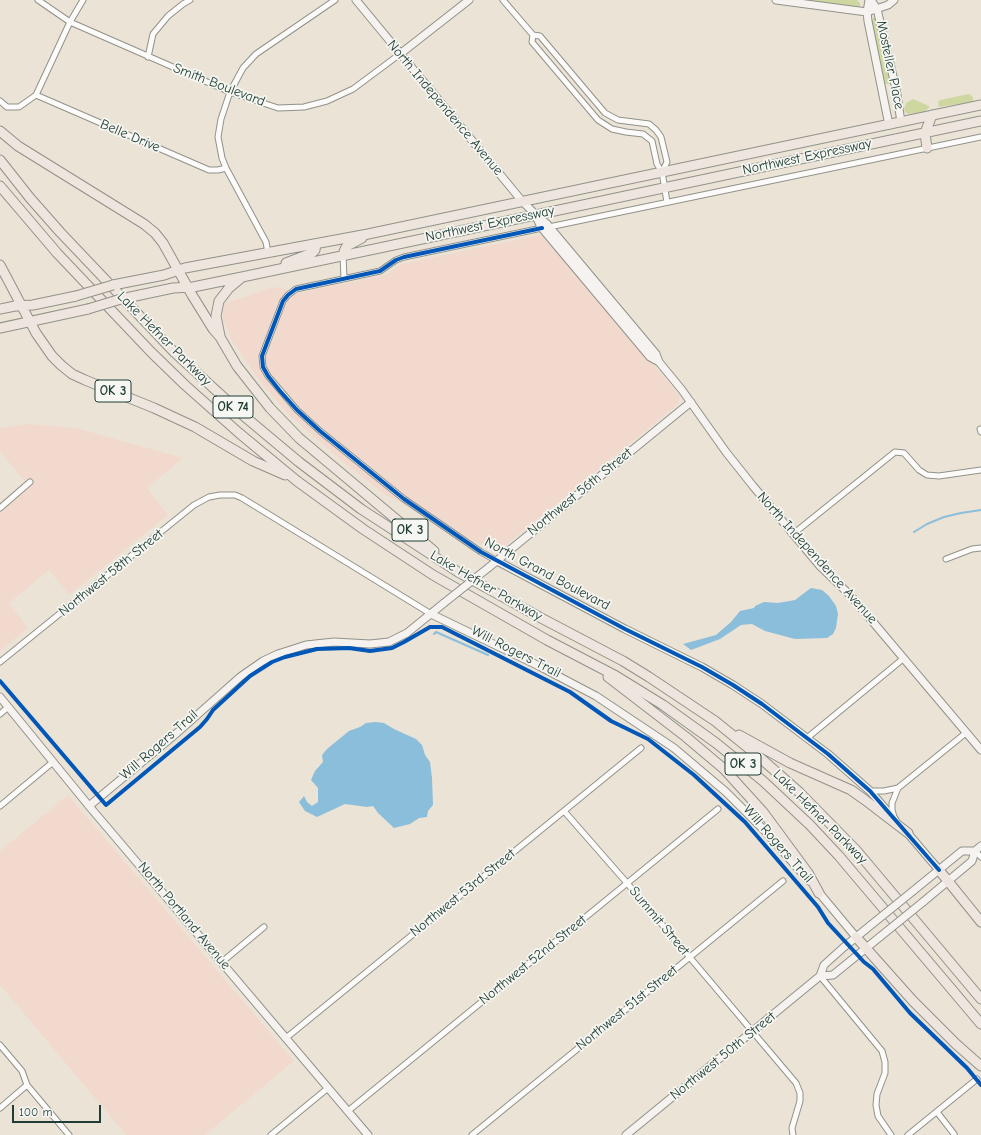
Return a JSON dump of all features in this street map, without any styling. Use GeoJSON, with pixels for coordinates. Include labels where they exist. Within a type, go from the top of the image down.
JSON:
{"type":"FeatureCollection","features":[{"type":"Feature","properties":{"kind":"highway","name":"Northwest Expressway"},"geometry":{"type":"LineString","coordinates":[[0,309],[33,305],[178,271],[368,234],[981,105]]}},
{"type":"Feature","properties":{"kind":"highway"},"geometry":{"type":"LineString","coordinates":[[927,148],[924,133],[932,115]]}},
{"type":"Feature","properties":{"kind":"highway","name":"Northwest Expressway"},"geometry":{"type":"LineString","coordinates":[[0,328],[99,307],[121,299],[173,288],[187,287],[242,277],[981,121]]}},
{"type":"Feature","properties":{"kind":"highway"},"geometry":{"type":"LineString","coordinates":[[890,140],[901,127],[901,122]]}},
{"type":"Feature","properties":{"kind":"highway"},"geometry":{"type":"LineString","coordinates":[[0,131],[18,146],[144,224],[155,233],[163,243],[178,271]]}},
{"type":"Feature","properties":{"kind":"highway","name":"Lake Hefner Parkway"},"geometry":{"type":"LineString","coordinates":[[0,160],[30,198],[60,232],[174,352],[233,406],[299,462],[342,495],[385,525],[458,572],[623,661],[683,699],[772,767],[822,814],[856,850],[981,999]]}},
{"type":"Feature","properties":{"kind":"highway","name":"Lake Hefner Parkway"},"geometry":{"type":"LineString","coordinates":[[0,186],[57,252],[151,352],[185,385],[239,433],[297,481],[363,529],[427,572],[547,640],[616,676],[686,720],[728,752],[774,791],[810,825],[839,856],[981,1024]]}},
{"type":"Feature","properties":{"kind":"highway"},"geometry":{"type":"LineString","coordinates":[[343,255],[347,246],[368,234]]}},
{"type":"Feature","properties":{"kind":"highway"},"geometry":{"type":"LineString","coordinates":[[261,273],[312,253],[315,250],[316,244]]}},
{"type":"Feature","properties":{"kind":"highway"},"geometry":{"type":"LineString","coordinates":[[0,265],[29,322]]}},
{"type":"Feature","properties":{"kind":"highway","name":"OK 3"},"geometry":{"type":"LineString","coordinates":[[178,271],[237,366],[258,394],[299,438],[362,489],[458,572]]}},
{"type":"Feature","properties":{"kind":"highway"},"geometry":{"type":"LineString","coordinates":[[220,337],[216,316],[219,301],[223,293],[242,277]]}},
{"type":"Feature","properties":{"kind":"highway","name":"OK 3"},"geometry":{"type":"LineString","coordinates":[[29,322],[52,356],[72,374],[179,419],[217,439],[253,461],[297,481]]}},
{"type":"Feature","properties":{"kind":"highway"},"geometry":{"type":"LineString","coordinates":[[583,658],[686,737],[724,769],[763,812],[808,874],[819,893]]}},
{"type":"Feature","properties":{"kind":"highway"},"geometry":{"type":"LineString","coordinates":[[715,722],[790,763],[851,790],[908,834]]}},
{"type":"Feature","properties":{"kind":"highway"},"geometry":{"type":"LineString","coordinates":[[939,870],[981,922]]}},
{"type":"Feature","properties":{"kind":"highway"},"geometry":{"type":"LineString","coordinates":[[856,937],[918,1005],[956,1044],[981,1066]]}},
{"type":"Feature","properties":{"kind":"street","name":"Smith Boulevard"},"geometry":{"type":"LineString","coordinates":[[38,0],[70,22],[230,92],[278,108],[304,107],[326,101],[353,89],[400,54]]}},
{"type":"Feature","properties":{"kind":"street"},"geometry":{"type":"LineString","coordinates":[[0,101],[7,107],[19,107],[36,95],[70,22],[83,0]]}},
{"type":"Feature","properties":{"kind":"street"},"geometry":{"type":"LineString","coordinates":[[148,57],[153,34],[168,16],[190,0]]}},
{"type":"Feature","properties":{"kind":"street"},"geometry":{"type":"LineString","coordinates":[[268,253],[266,242],[222,158],[218,138],[221,119],[230,92],[243,68],[256,54],[336,0]]}},
{"type":"Feature","properties":{"kind":"street","name":"North Independence Avenue"},"geometry":{"type":"LineString","coordinates":[[356,0],[522,201],[535,214],[650,357],[659,362],[691,402],[733,461],[793,534],[820,566],[851,596],[981,750]]}},
{"type":"Feature","properties":{"kind":"street"},"geometry":{"type":"LineString","coordinates":[[400,54],[469,0]]}},
{"type":"Feature","properties":{"kind":"street"},"geometry":{"type":"LineString","coordinates":[[503,0],[532,35],[532,42],[602,123],[612,129],[643,134],[652,141],[657,164],[662,172],[667,202]]}},
{"type":"Feature","properties":{"kind":"street"},"geometry":{"type":"LineString","coordinates":[[776,0],[867,12],[888,5],[894,0]]}},
{"type":"Feature","properties":{"kind":"street"},"geometry":{"type":"LineString","coordinates":[[867,12],[870,0]]}},
{"type":"Feature","properties":{"kind":"street"},"geometry":{"type":"LineString","coordinates":[[870,0],[877,8]]}},
{"type":"Feature","properties":{"kind":"street","name":"Mosteller Place"},"geometry":{"type":"LineString","coordinates":[[877,8],[896,89],[901,122]]}},
{"type":"Feature","properties":{"kind":"street","name":"Mosteller Place"},"geometry":{"type":"LineString","coordinates":[[867,12],[889,125]]}},
{"type":"Feature","properties":{"kind":"street"},"geometry":{"type":"LineString","coordinates":[[532,35],[540,36],[605,113],[618,120],[649,124],[661,137],[667,162],[662,172]]}},
{"type":"Feature","properties":{"kind":"street"},"geometry":{"type":"LineString","coordinates":[[883,91],[896,89]]}},
{"type":"Feature","properties":{"kind":"street","name":"Belle Drive"},"geometry":{"type":"LineString","coordinates":[[36,95],[209,170],[226,168]]}},
{"type":"Feature","properties":{"kind":"street"},"geometry":{"type":"LineString","coordinates":[[602,123],[610,116]]}},
{"type":"Feature","properties":{"kind":"street"},"geometry":{"type":"LineString","coordinates":[[635,133],[637,122]]}},
{"type":"Feature","properties":{"kind":"street","name":"Northwest Expressway"},"geometry":{"type":"LineString","coordinates":[[344,278],[380,271],[396,260],[404,257],[981,137]]}},
{"type":"Feature","properties":{"kind":"street"},"geometry":{"type":"LineString","coordinates":[[343,255],[344,278]]}},
{"type":"Feature","properties":{"kind":"street","name":"North Grand Boulevard"},"geometry":{"type":"LineString","coordinates":[[344,278],[302,287],[296,289],[288,295],[283,301],[262,356],[263,367],[272,381],[297,410],[356,462],[404,499],[481,552],[625,629],[702,667],[762,704],[828,754],[870,791],[939,870]]}},
{"type":"Feature","properties":{"kind":"street","name":"Northwest 56th Street"},"geometry":{"type":"LineString","coordinates":[[89,806],[178,732],[240,677],[263,661],[278,654],[306,645],[334,642],[370,644],[389,642],[407,633],[691,402]]}},
{"type":"Feature","properties":{"kind":"street"},"geometry":{"type":"LineString","coordinates":[[793,534],[895,452],[904,453],[919,470],[927,475],[939,476],[981,470]]}},
{"type":"Feature","properties":{"kind":"street"},"geometry":{"type":"LineString","coordinates":[[0,508],[30,482]]}},
{"type":"Feature","properties":{"kind":"street","name":"Northwest 58th Street"},"geometry":{"type":"LineString","coordinates":[[0,662],[194,505],[209,497],[227,494],[242,498],[431,614]]}},
{"type":"Feature","properties":{"kind":"street"},"geometry":{"type":"LineString","coordinates":[[946,559],[981,548]]}},
{"type":"Feature","properties":{"kind":"street"},"geometry":{"type":"LineString","coordinates":[[431,614],[596,696],[674,748],[731,798],[765,831],[856,937]]}},
{"type":"Feature","properties":{"kind":"street"},"geometry":{"type":"LineString","coordinates":[[808,738],[904,658]]}},
{"type":"Feature","properties":{"kind":"street","name":"North Portland Avenue"},"geometry":{"type":"LineString","coordinates":[[0,697],[89,806],[368,1135]]}},
{"type":"Feature","properties":{"kind":"street"},"geometry":{"type":"LineString","coordinates":[[0,714],[8,707]]}},
{"type":"Feature","properties":{"kind":"street"},"geometry":{"type":"LineString","coordinates":[[870,791],[884,791],[898,788],[967,732]]}},
{"type":"Feature","properties":{"kind":"street","name":"Northwest 53rd Street"},"geometry":{"type":"LineString","coordinates":[[286,1038],[640,748]]}},
{"type":"Feature","properties":{"kind":"street"},"geometry":{"type":"LineString","coordinates":[[0,806],[53,762]]}},
{"type":"Feature","properties":{"kind":"street"},"geometry":{"type":"LineString","coordinates":[[895,820],[892,810],[892,803],[898,788]]}},
{"type":"Feature","properties":{"kind":"street","name":"Northwest 52nd Street"},"geometry":{"type":"LineString","coordinates":[[348,1111],[718,809]]}},
{"type":"Feature","properties":{"kind":"street","name":"Summit Street"},"geometry":{"type":"LineString","coordinates":[[564,811],[628,883],[792,1078],[800,1093],[800,1101],[792,1128],[793,1135]]}},
{"type":"Feature","properties":{"kind":"street"},"geometry":{"type":"LineString","coordinates":[[978,848],[981,857]]}},
{"type":"Feature","properties":{"kind":"street","name":"Northwest 50th Street"},"geometry":{"type":"LineString","coordinates":[[626,1135],[820,976],[824,965],[856,937],[962,851],[978,848]]}},
{"type":"Feature","properties":{"kind":"street","name":"Northwest 50th Street"},"geometry":{"type":"LineString","coordinates":[[820,976],[833,975],[972,861],[978,848]]}},
{"type":"Feature","properties":{"kind":"street","name":"Northwest 51st Street"},"geometry":{"type":"LineString","coordinates":[[472,1135],[783,881]]}},
{"type":"Feature","properties":{"kind":"street"},"geometry":{"type":"LineString","coordinates":[[222,962],[264,927]]}},
{"type":"Feature","properties":{"kind":"street"},"geometry":{"type":"LineString","coordinates":[[820,976],[882,1050],[885,1062],[885,1073],[877,1094],[876,1105],[878,1116],[891,1135]]}},
{"type":"Feature","properties":{"kind":"street"},"geometry":{"type":"LineString","coordinates":[[0,1045],[22,1071],[27,1085],[68,1135]]}},
{"type":"Feature","properties":{"kind":"street"},"geometry":{"type":"LineString","coordinates":[[908,1135],[977,1079]]}},
{"type":"Feature","properties":{"kind":"street"},"geometry":{"type":"LineString","coordinates":[[0,1108],[27,1085]]}},
{"type":"Feature","properties":{"kind":"street"},"geometry":{"type":"LineString","coordinates":[[271,1135],[328,1088]]}},
{"type":"Feature","properties":{"kind":"street"},"geometry":{"type":"LineString","coordinates":[[936,1112],[954,1134]]}},
{"type":"Feature","properties":{"kind":"shaded area"},"geometry":{"type":"Polygon","coordinates":[[[539,235],[543,236],[548,241],[679,395],[679,400],[677,405],[500,550],[495,552],[384,494],[341,460],[289,415],[262,384],[232,341],[224,322],[222,311],[225,303],[272,287],[286,289],[297,294],[386,275],[401,264],[539,235]]]}},
{"type":"Feature","properties":{"kind":"shaded area"},"geometry":{"type":"Polygon","coordinates":[[[27,424],[76,428],[183,458],[147,488],[168,515],[69,595],[49,570],[9,603],[28,628],[0,651],[0,512],[30,487],[0,452],[0,428],[27,424]]]}},
{"type":"Feature","properties":{"kind":"shaded area"},"geometry":{"type":"Polygon","coordinates":[[[68,795],[294,1061],[205,1135],[126,1135],[0,985],[0,851],[68,795]]]}},
{"type":"Feature","properties":{"kind":"green space"},"geometry":{"type":"Polygon","coordinates":[[[799,0],[857,0],[860,3],[860,6],[859,8],[799,0]]]}},
{"type":"Feature","properties":{"kind":"green space"},"geometry":{"type":"Polygon","coordinates":[[[877,17],[892,81],[891,84],[884,83],[872,21],[873,18],[877,17]]]}},
{"type":"Feature","properties":{"kind":"green space"},"geometry":{"type":"Polygon","coordinates":[[[969,94],[973,97],[973,101],[971,102],[939,107],[938,102],[940,100],[969,94]]]}},
{"type":"Feature","properties":{"kind":"green space"},"geometry":{"type":"Polygon","coordinates":[[[913,99],[929,106],[929,108],[923,112],[906,113],[904,110],[906,103],[913,99]]]}},
{"type":"Feature","properties":{"kind":"water"},"geometry":{"type":"Polygon","coordinates":[[[811,588],[822,590],[829,596],[836,606],[838,614],[836,628],[833,634],[827,638],[795,639],[765,631],[752,624],[741,625],[720,639],[691,650],[683,644],[716,635],[731,622],[740,611],[754,608],[755,606],[764,602],[778,603],[795,600],[811,588]]]}},
{"type":"Feature","properties":{"kind":"water"},"geometry":{"type":"Polygon","coordinates":[[[366,723],[384,723],[416,739],[422,745],[425,755],[430,762],[432,778],[433,805],[428,811],[427,817],[419,818],[410,824],[394,828],[378,813],[373,806],[367,807],[345,804],[317,817],[305,811],[299,802],[304,796],[307,802],[312,806],[318,802],[318,788],[311,780],[315,771],[323,762],[322,755],[349,731],[366,723]]]}},
{"type":"Feature","properties":{"kind":"waterway"},"geometry":{"type":"LineString","coordinates":[[914,532],[927,524],[944,517],[981,510]]}},
{"type":"Feature","properties":{"kind":"waterway"},"geometry":{"type":"LineString","coordinates":[[434,634],[436,632],[488,655]]}},
{"type":"Feature","properties":{"kind":"cycle path"},"geometry":{"type":"LineString","coordinates":[[542,228],[404,257],[396,260],[380,271],[296,289],[283,301],[262,356],[263,367],[280,391],[297,410],[320,431],[404,499],[481,552],[625,629],[702,667],[762,704],[828,754],[870,791],[939,870]]}},
{"type":"Feature","properties":{"kind":"cycle path","name":"Will Rogers Trail"},"geometry":{"type":"LineString","coordinates":[[0,681],[106,805],[200,727],[213,710],[250,676],[272,662],[317,649],[349,648],[370,651],[392,648],[430,627],[442,627],[570,692],[611,721],[648,739],[694,775],[745,822],[818,907],[828,923],[864,962],[873,969],[910,1013],[967,1068],[981,1085]]}}]}
